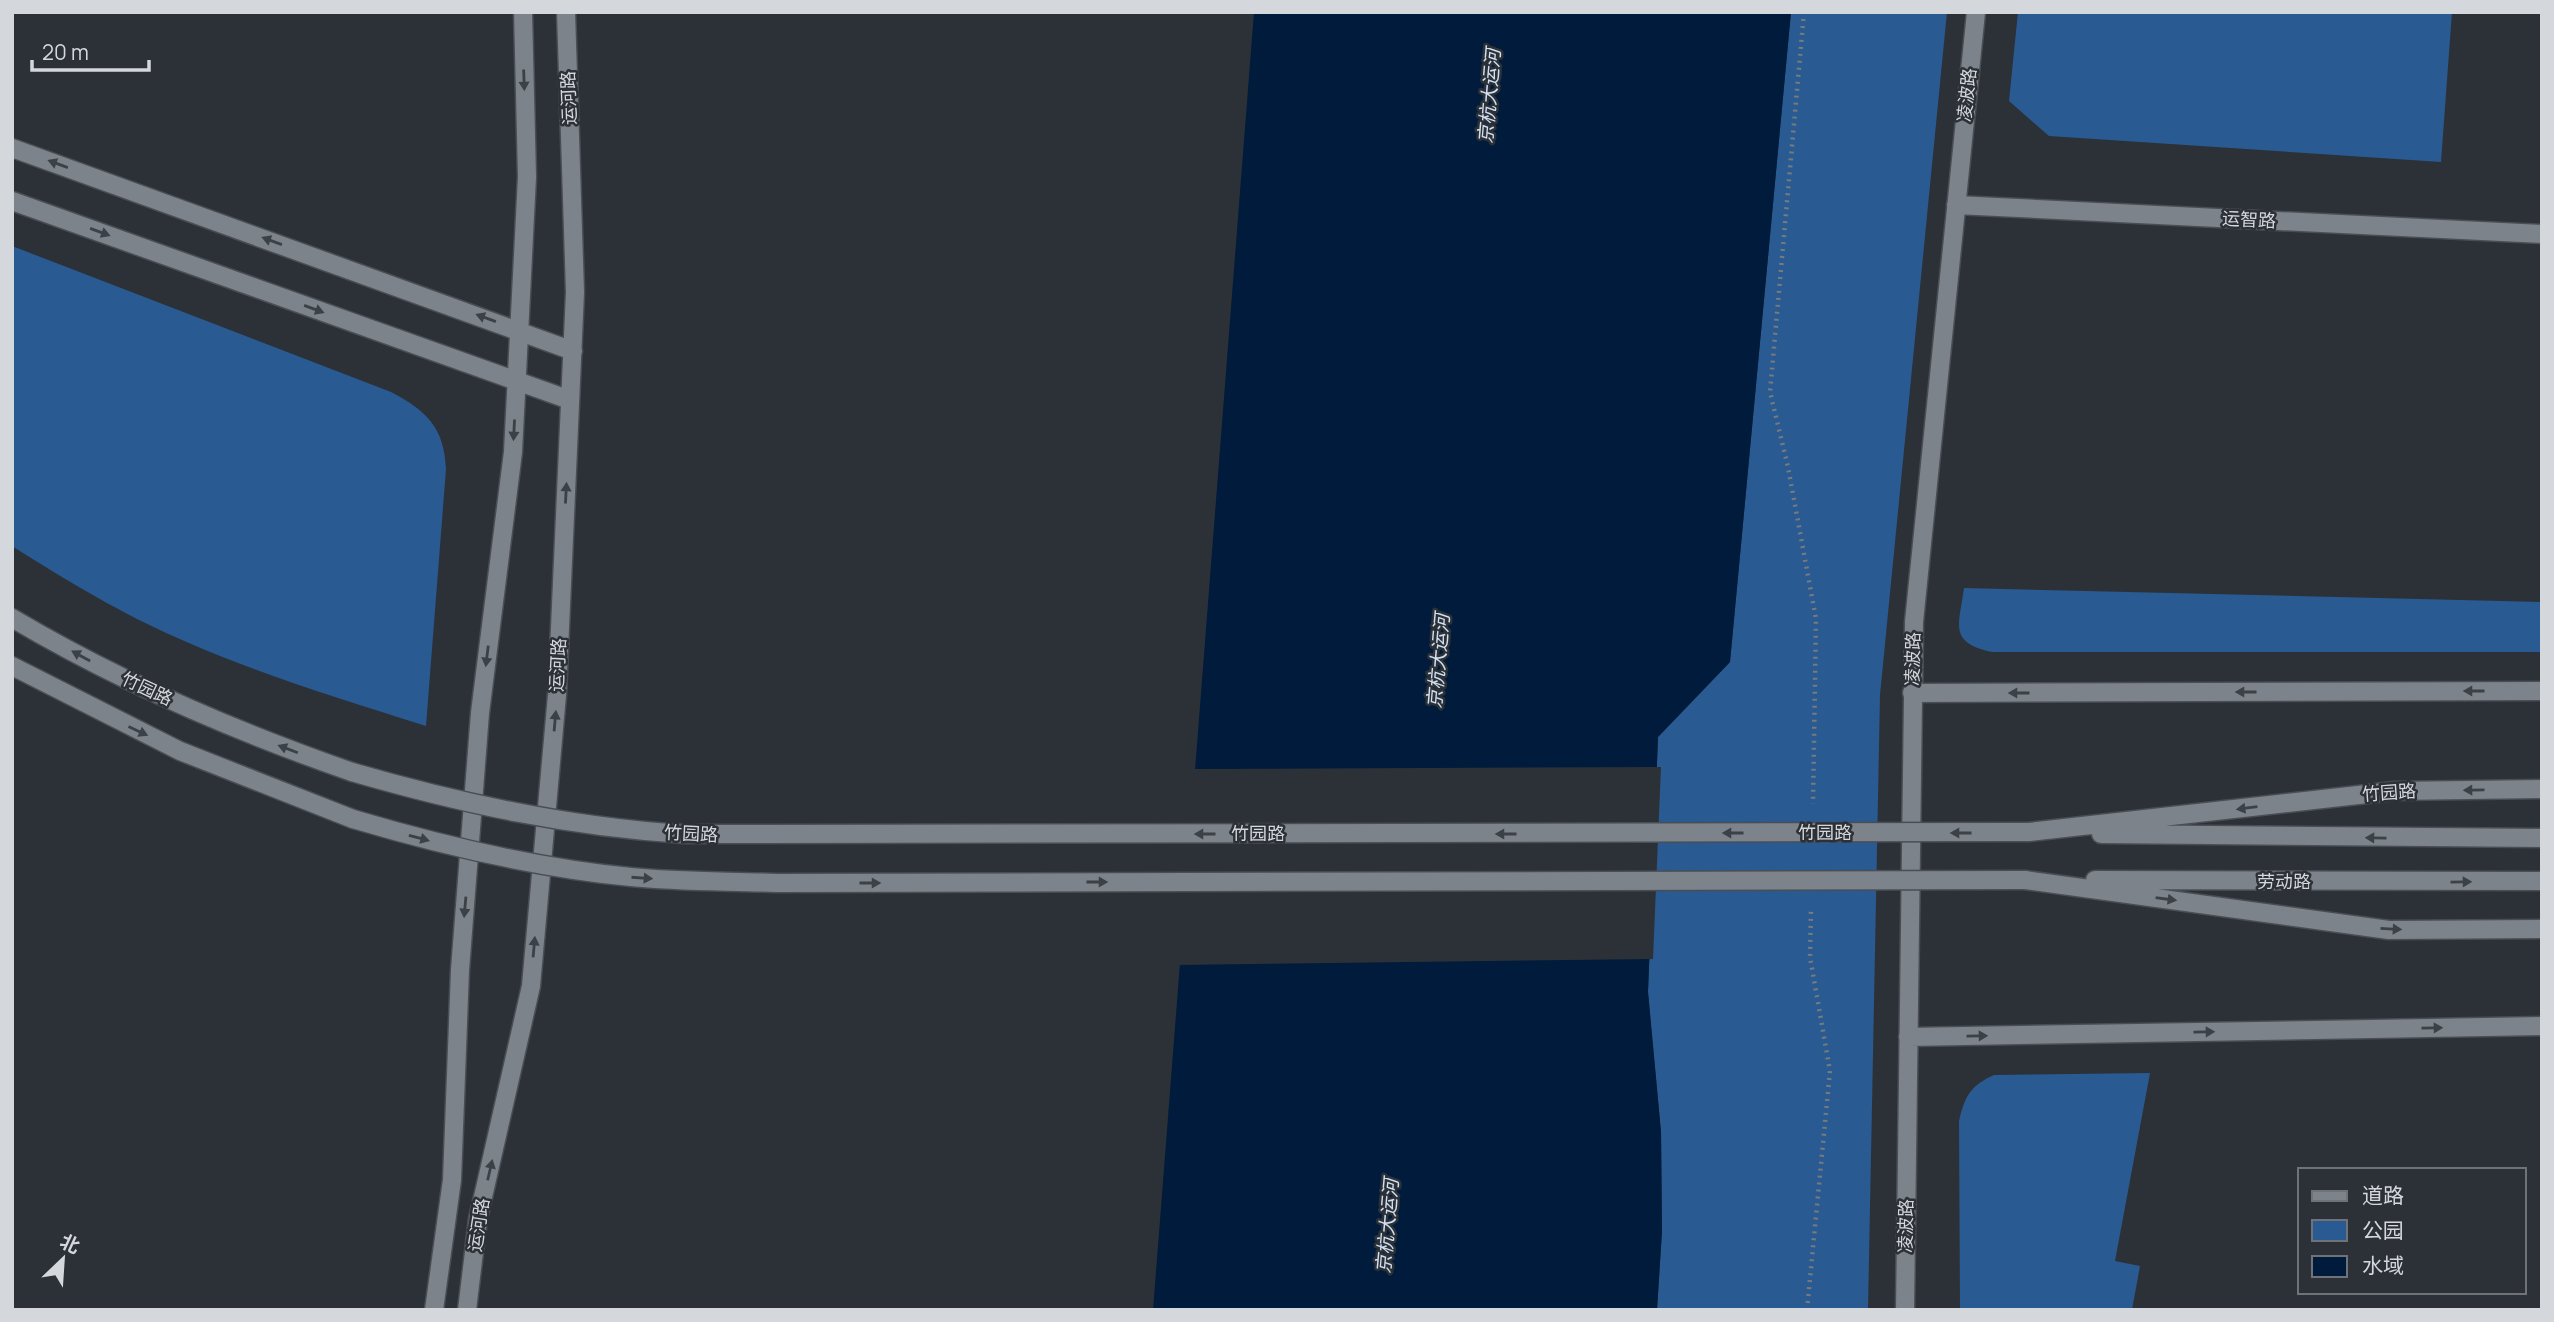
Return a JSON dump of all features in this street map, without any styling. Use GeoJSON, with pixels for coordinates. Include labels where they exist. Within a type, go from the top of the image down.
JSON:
{"type":"FeatureCollection","features":[{"type":"Feature","properties":{"kind":"street","name":"运河路"},"geometry":{"type":"LineString","coordinates":[[434,1310],[452,1180],[460,970],[480,713],[513,452],[527,177],[523,12]]}},
{"type":"Feature","properties":{"kind":"street","name":"运河路"},"geometry":{"type":"LineString","coordinates":[[467,1310],[478,1219],[531,986],[557,695],[575,292],[566,12]]}},
{"type":"Feature","properties":{"kind":"street","name":"凌波路"},"geometry":{"type":"LineString","coordinates":[[1905,1310],[1914,622],[1976,12]]}},
{"type":"Feature","properties":{"kind":"street"},"geometry":{"type":"LineString","coordinates":[[12,148],[573,351]]}},
{"type":"Feature","properties":{"kind":"street"},"geometry":{"type":"LineString","coordinates":[[12,201],[570,400]]}},
{"type":"Feature","properties":{"kind":"street","name":"运智路"},"geometry":{"type":"LineString","coordinates":[[1956,205],[2542,234]]}},
{"type":"Feature","properties":{"kind":"street","name":"竹园路"},"geometry":{"type":"LineString","coordinates":[[12,618],[102,668],[194,711],[352,772],[467,804],[544,819],[684,834],[2029,832],[2394,791],[2542,789]]}},
{"type":"Feature","properties":{"kind":"street"},"geometry":{"type":"LineString","coordinates":[[12,666],[180,751],[353,819],[463,850],[539,865],[679,880],[804,883],[2025,880],[2389,930],[2542,929]]}},
{"type":"Feature","properties":{"kind":"street"},"geometry":{"type":"LineString","coordinates":[[1913,693],[2542,691]]}},
{"type":"Feature","properties":{"kind":"street"},"geometry":{"type":"LineString","coordinates":[[2029,832],[2542,838]]}},
{"type":"Feature","properties":{"kind":"street","name":"劳动路"},"geometry":{"type":"LineString","coordinates":[[2025,880],[2542,881]]}},
{"type":"Feature","properties":{"kind":"street"},"geometry":{"type":"LineString","coordinates":[[1908,1037],[2542,1026]]}},
{"type":"Feature","properties":{"kind":"path"},"geometry":{"type":"LineString","coordinates":[[1804,12],[1770,392],[1788,467],[1816,619],[1813,809]]}},
{"type":"Feature","properties":{"kind":"path"},"geometry":{"type":"LineString","coordinates":[[1807,1310],[1830,1071],[1810,957],[1811,903]]}},
{"type":"Feature","properties":{"kind":"green space"},"geometry":{"type":"Polygon","coordinates":[[[1791,12],[1947,12],[1880,695],[1868,1310],[1657,1310],[1662,1231],[1661,1132],[1648,992],[1658,737],[1730,662],[1791,12]]]}},
{"type":"Feature","properties":{"kind":"green space"},"geometry":{"type":"Polygon","coordinates":[[[2018,12],[2452,12],[2441,162],[2049,136],[2009,101],[2018,12]]]}},
{"type":"Feature","properties":{"kind":"green space"},"geometry":{"type":"Polygon","coordinates":[[[12,246],[391,392],[414,406],[431,422],[442,442],[446,469],[426,726],[279,678],[172,636],[105,602],[12,546],[12,246]]]}},
{"type":"Feature","properties":{"kind":"green space"},"geometry":{"type":"Polygon","coordinates":[[[1964,588],[2542,602],[2542,652],[1992,652],[1968,643],[1962,637],[1959,622],[1964,588]]]}},
{"type":"Feature","properties":{"kind":"green space"},"geometry":{"type":"Polygon","coordinates":[[[2150,1073],[2115,1261],[2140,1266],[2132,1310],[1960,1310],[1959,1121],[1974,1088],[1994,1075],[2150,1073]]]}},
{"type":"Feature","properties":{"kind":"water","name":"京杭大运河"},"geometry":{"type":"Polygon","coordinates":[[[1254,12],[1791,12],[1730,662],[1658,737],[1648,992],[1661,1132],[1662,1231],[1657,1310],[1153,1310],[1254,12]]]}},
{"type":"Feature","properties":{"kind":"pier"},"geometry":{"type":"Polygon","coordinates":[[[1661,767],[1653,959],[1175,965],[1190,769],[1661,767]]]}}]}
